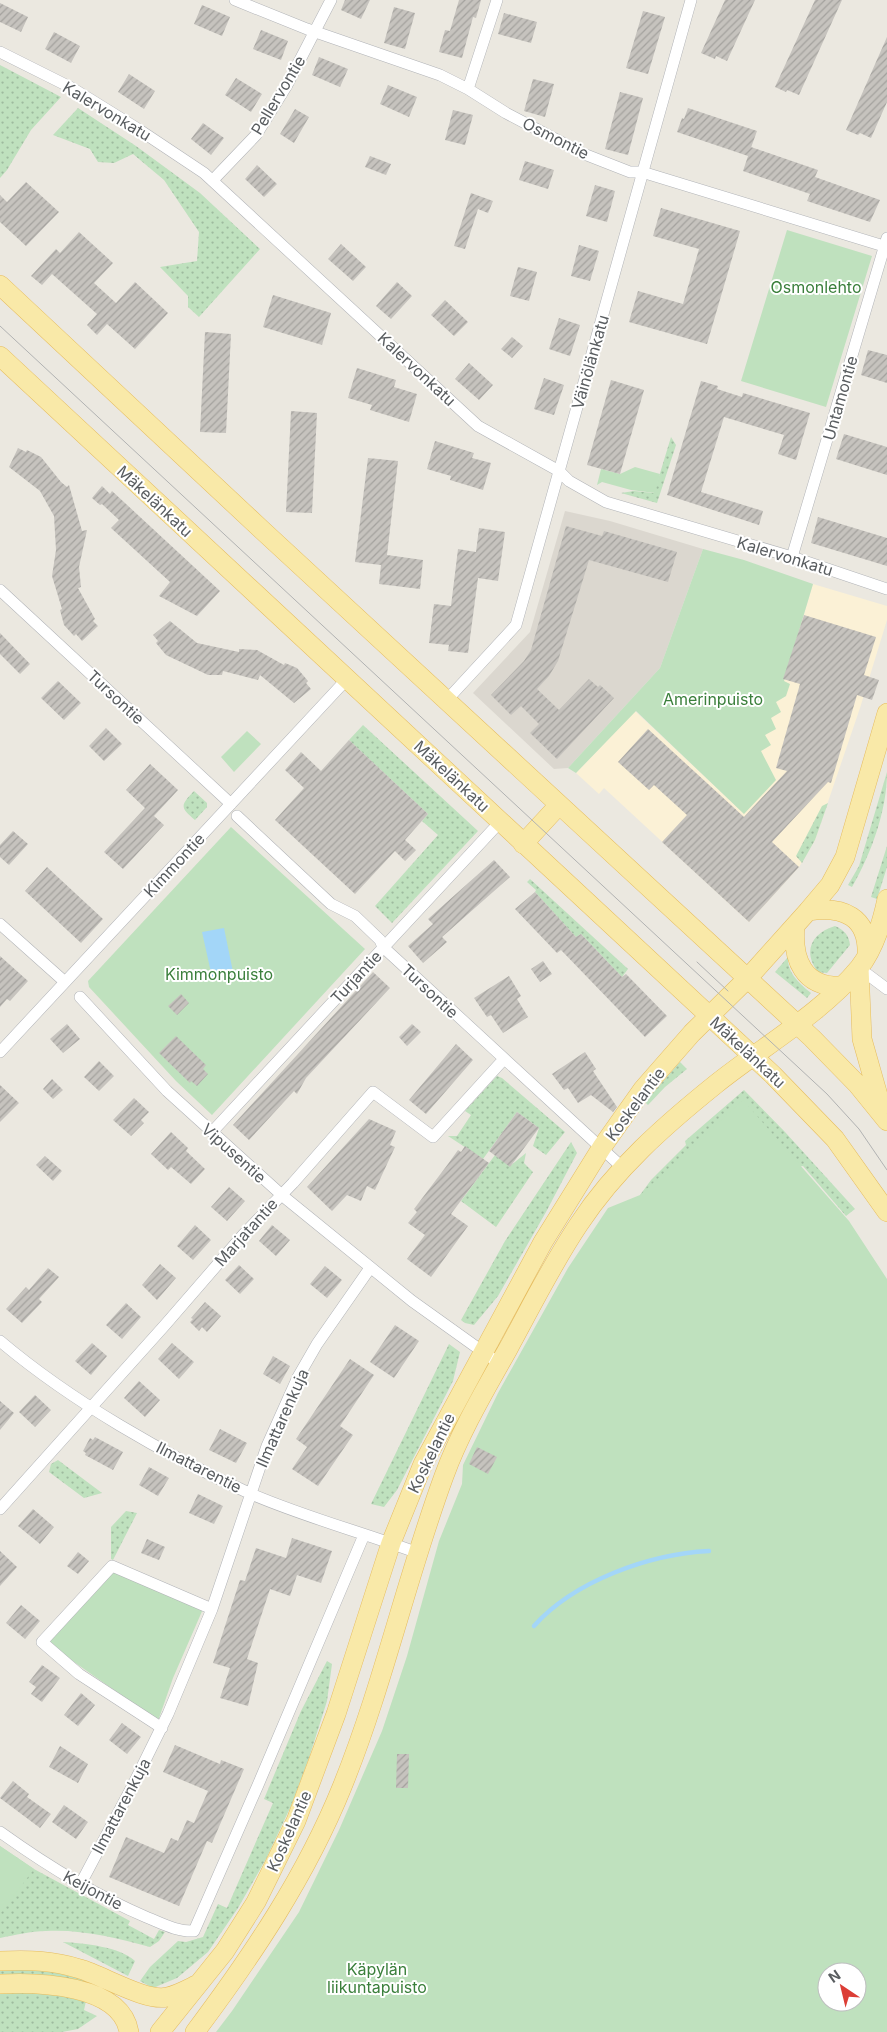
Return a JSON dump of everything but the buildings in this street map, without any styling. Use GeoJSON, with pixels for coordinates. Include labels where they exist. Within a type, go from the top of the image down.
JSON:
{"type":"FeatureCollection","features":[{"type":"Feature","properties":{"kind":"main road"},"geometry":{"type":"LineString","coordinates":[[4,289],[796,1024],[857,1084],[886,1119]]}},
{"type":"Feature","properties":{"kind":"main road","name":"Mäkelänkatu"},"geometry":{"type":"LineString","coordinates":[[0,356],[523,844],[754,1056],[835,1138],[887,1212]]}},
{"type":"Feature","properties":{"kind":"main road","name":"Koskelantie"},"geometry":{"type":"LineString","coordinates":[[160,2032],[225,1951],[256,1902],[296,1821],[336,1714],[391,1543],[423,1464],[543,1242],[602,1147],[643,1089],[747,979],[830,885],[845,857],[887,713]]}},
{"type":"Feature","properties":{"kind":"main road"},"geometry":{"type":"LineString","coordinates":[[523,844],[559,805]]}},
{"type":"Feature","properties":{"kind":"main road","name":"Koskelantie"},"geometry":{"type":"LineString","coordinates":[[195,2032],[235,1978],[276,1915],[341,1789],[361,1736],[445,1471],[470,1420],[561,1252],[601,1193],[623,1168],[656,1136],[707,1091],[796,1024],[842,986],[863,962],[880,927],[887,899]]}},
{"type":"Feature","properties":{"kind":"main road"},"geometry":{"type":"LineString","coordinates":[[808,911],[839,910],[851,916],[864,931],[868,942],[863,962],[862,1039],[886,1119]]}},
{"type":"Feature","properties":{"kind":"main road"},"geometry":{"type":"LineString","coordinates":[[795,926],[794,945],[800,965],[808,976],[824,986],[842,986]]}},
{"type":"Feature","properties":{"kind":"main road"},"geometry":{"type":"LineString","coordinates":[[0,1961],[33,1959],[66,1965],[152,1997],[166,1998],[180,1994],[199,1984]]}},
{"type":"Feature","properties":{"kind":"main road"},"geometry":{"type":"LineString","coordinates":[[0,1984],[51,1984],[92,1995],[118,2008],[127,2022],[129,2032]]}},
{"type":"Feature","properties":{"kind":"street","name":"Osmontie"},"geometry":{"type":"LineString","coordinates":[[236,0],[315,32],[410,63],[468,89],[506,113],[584,154],[630,172],[642,172],[883,244]]}},
{"type":"Feature","properties":{"kind":"street","name":"Pellervontie"},"geometry":{"type":"LineString","coordinates":[[213,180],[256,134],[286,85],[331,0]]}},
{"type":"Feature","properties":{"kind":"street"},"geometry":{"type":"LineString","coordinates":[[468,89],[497,0]]}},
{"type":"Feature","properties":{"kind":"street","name":"Väinölänkatu"},"geometry":{"type":"LineString","coordinates":[[446,701],[516,625],[691,0]]}},
{"type":"Feature","properties":{"kind":"street","name":"Kalervonkatu"},"geometry":{"type":"LineString","coordinates":[[0,52],[72,88],[138,129],[213,180],[478,426],[559,471],[569,481],[606,502],[792,558],[887,589]]}},
{"type":"Feature","properties":{"kind":"street","name":"Untamontie"},"geometry":{"type":"LineString","coordinates":[[792,558],[883,244]]}},
{"type":"Feature","properties":{"kind":"street","name":"Tursontie"},"geometry":{"type":"LineString","coordinates":[[0,590],[231,804]]}},
{"type":"Feature","properties":{"kind":"street","name":"Kimmontie"},"geometry":{"type":"LineString","coordinates":[[0,1052],[347,679]]}},
{"type":"Feature","properties":{"kind":"street","name":"Tursontie"},"geometry":{"type":"LineString","coordinates":[[237,816],[331,904],[356,916],[380,940],[383,948],[623,1168]]}},
{"type":"Feature","properties":{"kind":"street","name":"Turjantie"},"geometry":{"type":"LineString","coordinates":[[212,1132],[500,822]]}},
{"type":"Feature","properties":{"kind":"street"},"geometry":{"type":"LineString","coordinates":[[0,924],[65,982]]}},
{"type":"Feature","properties":{"kind":"street"},"geometry":{"type":"LineString","coordinates":[[863,962],[887,989]]}},
{"type":"Feature","properties":{"kind":"street","name":"Vipusentie"},"geometry":{"type":"LineString","coordinates":[[80,997],[167,1091],[280,1194],[412,1302],[500,1364]]}},
{"type":"Feature","properties":{"kind":"street","name":"Marjatantie"},"geometry":{"type":"LineString","coordinates":[[0,1509],[373,1092],[433,1137],[504,1059]]}},
{"type":"Feature","properties":{"kind":"street","name":"Ilmattarenkuja"},"geometry":{"type":"LineString","coordinates":[[80,1885],[162,1728],[212,1609],[273,1432],[298,1377],[317,1344],[370,1268]]}},
{"type":"Feature","properties":{"kind":"street","name":"Ilmattarentie"},"geometry":{"type":"LineString","coordinates":[[0,1341],[52,1381],[142,1438],[251,1494],[418,1553]]}},
{"type":"Feature","properties":{"kind":"street","name":"Keijontie"},"geometry":{"type":"LineString","coordinates":[[0,1832],[30,1854],[80,1885],[162,1924],[187,1932],[194,1931],[364,1535]]}},
{"type":"Feature","properties":{"kind":"street"},"geometry":{"type":"LineString","coordinates":[[162,1728],[79,1674],[42,1642],[112,1566],[212,1609]]}},
{"type":"Feature","properties":{"kind":"shaded area"},"geometry":{"type":"Polygon","coordinates":[[[565,511],[610,521],[703,549],[660,668],[568,768],[554,769],[473,693],[530,632],[565,511]]]}},
{"type":"Feature","properties":{"kind":"shaded area"},"geometry":{"type":"Polygon","coordinates":[[[813,584],[887,606],[887,620],[860,708],[815,840],[799,867],[749,922],[604,788],[599,794],[576,773],[635,711],[738,808],[761,750],[775,702],[786,696],[784,681],[813,584]]]}},
{"type":"Feature","properties":{"kind":"green space"},"geometry":{"type":"Polygon","coordinates":[[[0,65],[61,97],[31,130],[7,170],[0,178],[0,65]]]}},
{"type":"Feature","properties":{"kind":"green space"},"geometry":{"type":"Polygon","coordinates":[[[78,108],[136,146],[200,193],[260,249],[199,317],[188,307],[188,296],[160,267],[197,261],[199,232],[164,180],[133,154],[114,163],[98,162],[90,149],[53,135],[78,108]]]}},
{"type":"Feature","properties":{"kind":"green space","name":"Osmonlehto"},"geometry":{"type":"Polygon","coordinates":[[[787,230],[872,256],[826,407],[741,381],[787,230]]]}},
{"type":"Feature","properties":{"kind":"green space"},"geometry":{"type":"Polygon","coordinates":[[[671,437],[676,445],[657,503],[621,493],[634,491],[654,493],[671,437]]]}},
{"type":"Feature","properties":{"kind":"green space"},"geometry":{"type":"Polygon","coordinates":[[[635,467],[660,474],[655,493],[631,490],[602,482],[597,485],[601,469],[620,474],[635,467]]]}},
{"type":"Feature","properties":{"kind":"green space","name":"Amerinpuisto"},"geometry":{"type":"Polygon","coordinates":[[[703,549],[744,560],[813,584],[784,681],[790,684],[786,696],[776,702],[781,712],[771,718],[776,729],[765,735],[771,745],[761,751],[776,780],[744,814],[636,711],[576,773],[568,768],[660,668],[703,549]]]}},
{"type":"Feature","properties":{"kind":"green space"},"geometry":{"type":"Polygon","coordinates":[[[363,725],[478,831],[392,923],[375,906],[438,835],[422,821],[428,814],[349,740],[363,725]]]}},
{"type":"Feature","properties":{"kind":"green space"},"geometry":{"type":"Polygon","coordinates":[[[247,731],[261,744],[234,772],[221,757],[247,731]]]}},
{"type":"Feature","properties":{"kind":"green space"},"geometry":{"type":"Polygon","coordinates":[[[887,772],[884,802],[877,832],[852,887],[848,885],[859,866],[887,772]]]}},
{"type":"Feature","properties":{"kind":"green space"},"geometry":{"type":"Polygon","coordinates":[[[194,791],[207,803],[207,807],[195,820],[184,809],[184,803],[194,791]]]}},
{"type":"Feature","properties":{"kind":"green space"},"geometry":{"type":"Polygon","coordinates":[[[828,803],[815,840],[802,863],[796,856],[822,806],[828,803]]]}},
{"type":"Feature","properties":{"kind":"green space","name":"Kimmonpuisto"},"geometry":{"type":"Polygon","coordinates":[[[231,827],[365,949],[212,1115],[176,1081],[89,987],[88,981],[231,827]]]}},
{"type":"Feature","properties":{"kind":"green space"},"geometry":{"type":"Polygon","coordinates":[[[887,846],[887,867],[877,899],[871,897],[887,846]]]}},
{"type":"Feature","properties":{"kind":"green space"},"geometry":{"type":"Polygon","coordinates":[[[530,879],[628,969],[622,977],[581,934],[576,937],[527,882],[530,879]]]}},
{"type":"Feature","properties":{"kind":"green space"},"geometry":{"type":"Polygon","coordinates":[[[835,926],[846,933],[850,945],[827,973],[818,972],[811,957],[810,950],[812,944],[820,933],[835,926]]]}},
{"type":"Feature","properties":{"kind":"green space"},"geometry":{"type":"Polygon","coordinates":[[[788,957],[792,973],[811,993],[807,998],[775,972],[788,957]]]}},
{"type":"Feature","properties":{"kind":"green space"},"geometry":{"type":"Polygon","coordinates":[[[680,1062],[687,1069],[665,1087],[648,1105],[645,1102],[680,1062]]]}},
{"type":"Feature","properties":{"kind":"green space"},"geometry":{"type":"Polygon","coordinates":[[[497,1076],[502,1078],[565,1132],[546,1155],[533,1146],[539,1128],[517,1112],[483,1159],[448,1136],[457,1136],[471,1115],[465,1111],[497,1076]]]}},
{"type":"Feature","properties":{"kind":"green space"},"geometry":{"type":"Polygon","coordinates":[[[744,1090],[855,1209],[846,1216],[803,1166],[640,1195],[651,1180],[686,1145],[685,1141],[744,1090]]]}},
{"type":"Feature","properties":{"kind":"green space","name":"Käpylän liikuntapuisto"},"geometry":{"type":"Polygon","coordinates":[[[743,1100],[849,1221],[887,1279],[887,2032],[216,2032],[299,1912],[339,1830],[382,1731],[407,1656],[439,1541],[462,1484],[463,1465],[498,1393],[568,1268],[608,1208],[640,1195],[743,1100]]]}},
{"type":"Feature","properties":{"kind":"green space"},"geometry":{"type":"Polygon","coordinates":[[[571,1142],[577,1153],[498,1296],[474,1325],[465,1323],[461,1320],[505,1241],[571,1142]]]}},
{"type":"Feature","properties":{"kind":"green space"},"geometry":{"type":"Polygon","coordinates":[[[526,1153],[524,1163],[533,1172],[496,1227],[461,1201],[495,1155],[510,1166],[526,1153]]]}},
{"type":"Feature","properties":{"kind":"green space"},"geometry":{"type":"Polygon","coordinates":[[[449,1344],[460,1352],[453,1381],[397,1490],[384,1507],[371,1504],[449,1344]]]}},
{"type":"Feature","properties":{"kind":"green space"},"geometry":{"type":"Polygon","coordinates":[[[58,1460],[102,1493],[84,1498],[49,1472],[51,1464],[58,1460]]]}},
{"type":"Feature","properties":{"kind":"green space"},"geometry":{"type":"Polygon","coordinates":[[[126,1511],[137,1513],[113,1560],[111,1559],[111,1527],[126,1511]]]}},
{"type":"Feature","properties":{"kind":"green space"},"geometry":{"type":"Polygon","coordinates":[[[111,1571],[203,1609],[173,1678],[158,1721],[47,1643],[111,1571]]]}},
{"type":"Feature","properties":{"kind":"green space"},"geometry":{"type":"Polygon","coordinates":[[[327,1661],[332,1664],[327,1701],[309,1758],[291,1806],[266,1859],[238,1908],[208,1952],[177,1978],[153,1988],[140,1981],[150,1967],[178,1941],[186,1942],[203,1937],[218,1904],[227,1908],[273,1803],[264,1799],[301,1711],[327,1661]]]}},
{"type":"Feature","properties":{"kind":"green space"},"geometry":{"type":"Polygon","coordinates":[[[0,1846],[34,1869],[130,1921],[128,1925],[154,1939],[159,1930],[165,1932],[159,1941],[150,1947],[112,1937],[72,1931],[23,1933],[0,1938],[0,1846]]]}},
{"type":"Feature","properties":{"kind":"green space"},"geometry":{"type":"Polygon","coordinates":[[[0,1846],[34,1869],[0,1914],[0,1846]]]}},
{"type":"Feature","properties":{"kind":"green space"},"geometry":{"type":"Polygon","coordinates":[[[63,1942],[111,1949],[129,1956],[135,1961],[128,1976],[63,1942]]]}},
{"type":"Feature","properties":{"kind":"green space"},"geometry":{"type":"Polygon","coordinates":[[[0,1970],[57,1970],[113,1986],[109,1994],[0,1977],[0,1970]]]}},
{"type":"Feature","properties":{"kind":"green space"},"geometry":{"type":"Polygon","coordinates":[[[40,1992],[69,1996],[86,2001],[84,2010],[97,2016],[78,2029],[62,2032],[0,2032],[0,1993],[40,1992]]]}},
{"type":"Feature","properties":{"kind":"water"},"geometry":{"type":"Polygon","coordinates":[[[224,928],[233,972],[212,977],[202,932],[224,928]]]}},
{"type":"Feature","properties":{"kind":"waterway"},"geometry":{"type":"LineString","coordinates":[[534,1626],[570,1596],[591,1583],[614,1573],[662,1558],[709,1551]]}},
{"type":"Feature","properties":{"kind":"tram line"},"geometry":{"type":"LineString","coordinates":[[0,326],[827,1094],[859,1129],[887,1170]]}},
{"type":"Feature","properties":{"kind":"tram line"},"geometry":{"type":"LineString","coordinates":[[697,962],[728,991]]}}]}
